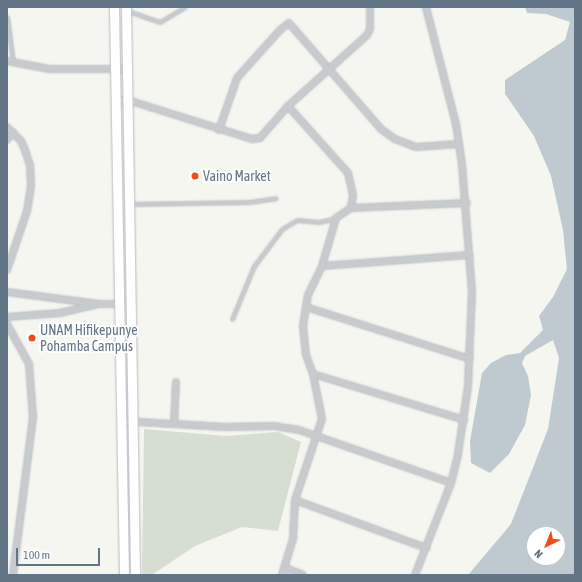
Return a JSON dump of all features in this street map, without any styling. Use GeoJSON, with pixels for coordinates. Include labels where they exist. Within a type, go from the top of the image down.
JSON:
{"type":"FeatureCollection","features":[{"type":"Feature","properties":{"kind":"main road"},"geometry":{"type":"LineString","coordinates":[[114,7],[119,304],[123,421],[124,575]]}},
{"type":"Feature","properties":{"kind":"main road"},"geometry":{"type":"LineString","coordinates":[[126,8],[126,100],[134,421],[135,575]]}},
{"type":"Feature","properties":{"kind":"main road"},"geometry":{"type":"LineString","coordinates":[[119,304],[131,305]]}},
{"type":"Feature","properties":{"kind":"street"},"geometry":{"type":"LineString","coordinates":[[116,100],[126,100],[252,139],[260,138],[288,106],[329,66],[340,61],[367,35],[370,29],[370,7]]}},
{"type":"Feature","properties":{"kind":"street"},"geometry":{"type":"LineString","coordinates":[[414,575],[451,483],[464,420],[470,358],[472,292],[466,203],[459,144],[426,7]]}},
{"type":"Feature","properties":{"kind":"street"},"geometry":{"type":"LineString","coordinates":[[219,130],[237,78],[289,23],[329,66],[381,129],[394,139],[416,147],[459,144]]}},
{"type":"Feature","properties":{"kind":"street"},"geometry":{"type":"LineString","coordinates":[[10,61],[49,69],[126,69]]}},
{"type":"Feature","properties":{"kind":"street"},"geometry":{"type":"LineString","coordinates":[[288,106],[348,173],[353,195],[351,208]]}},
{"type":"Feature","properties":{"kind":"street"},"geometry":{"type":"LineString","coordinates":[[7,127],[13,132],[25,150],[30,165],[31,186],[27,211],[7,270]]}},
{"type":"Feature","properties":{"kind":"street"},"geometry":{"type":"LineString","coordinates":[[7,140],[13,132]]}},
{"type":"Feature","properties":{"kind":"street"},"geometry":{"type":"LineString","coordinates":[[282,575],[286,568],[293,538],[295,500],[322,419],[313,374],[306,355],[303,326],[308,295],[322,266],[336,218],[351,208],[466,203]]}},
{"type":"Feature","properties":{"kind":"street"},"geometry":{"type":"LineString","coordinates":[[322,266],[470,255]]}},
{"type":"Feature","properties":{"kind":"street"},"geometry":{"type":"LineString","coordinates":[[7,292],[99,304],[119,304]]}},
{"type":"Feature","properties":{"kind":"street"},"geometry":{"type":"LineString","coordinates":[[7,317],[60,313],[99,304]]}},
{"type":"Feature","properties":{"kind":"street"},"geometry":{"type":"LineString","coordinates":[[306,307],[470,358]]}},
{"type":"Feature","properties":{"kind":"street"},"geometry":{"type":"LineString","coordinates":[[7,326],[29,364],[33,417],[13,575]]}},
{"type":"Feature","properties":{"kind":"street"},"geometry":{"type":"LineString","coordinates":[[313,374],[464,420]]}},
{"type":"Feature","properties":{"kind":"street"},"geometry":{"type":"LineString","coordinates":[[174,424],[176,382]]}},
{"type":"Feature","properties":{"kind":"street"},"geometry":{"type":"LineString","coordinates":[[123,421],[225,427],[274,426],[299,430],[451,483]]}},
{"type":"Feature","properties":{"kind":"street"},"geometry":{"type":"LineString","coordinates":[[295,500],[426,548]]}},
{"type":"Feature","properties":{"kind":"street"},"geometry":{"type":"LineString","coordinates":[[286,568],[303,575]]}},
{"type":"Feature","properties":{"kind":"lane"},"geometry":{"type":"LineString","coordinates":[[126,8],[160,22],[185,7]]}},
{"type":"Feature","properties":{"kind":"lane"},"geometry":{"type":"LineString","coordinates":[[7,18],[10,61]]}},
{"type":"Feature","properties":{"kind":"lane"},"geometry":{"type":"LineString","coordinates":[[129,204],[249,202],[276,198]]}},
{"type":"Feature","properties":{"kind":"lane"},"geometry":{"type":"LineString","coordinates":[[232,319],[254,266],[282,229],[296,220],[319,222],[336,218]]}},
{"type":"Feature","properties":{"kind":"shaded area"},"geometry":{"type":"Polygon","coordinates":[[[525,7],[575,7],[575,575],[468,575],[511,524],[548,429],[559,358],[553,340],[525,356],[522,363],[528,376],[531,395],[525,425],[509,454],[490,473],[471,463],[470,441],[482,373],[491,363],[506,355],[520,353],[543,330],[539,316],[553,297],[567,269],[563,230],[551,176],[534,136],[505,94],[505,80],[565,40],[570,22],[546,14],[527,13],[525,7]]]}},
{"type":"Feature","properties":{"kind":"shaded area"},"geometry":{"type":"Polygon","coordinates":[[[144,429],[226,436],[278,432],[301,442],[278,531],[242,527],[195,546],[152,575],[142,575],[144,429]]]}},
{"type":"Feature","properties":{"kind":"place","name":"Vaino Market"},"geometry":{"type":"Point","coordinates":[195,176]}},
{"type":"Feature","properties":{"kind":"place","name":"UNAM Hifikepunye Pohamba Campus"},"geometry":{"type":"Point","coordinates":[32,338]}}]}
